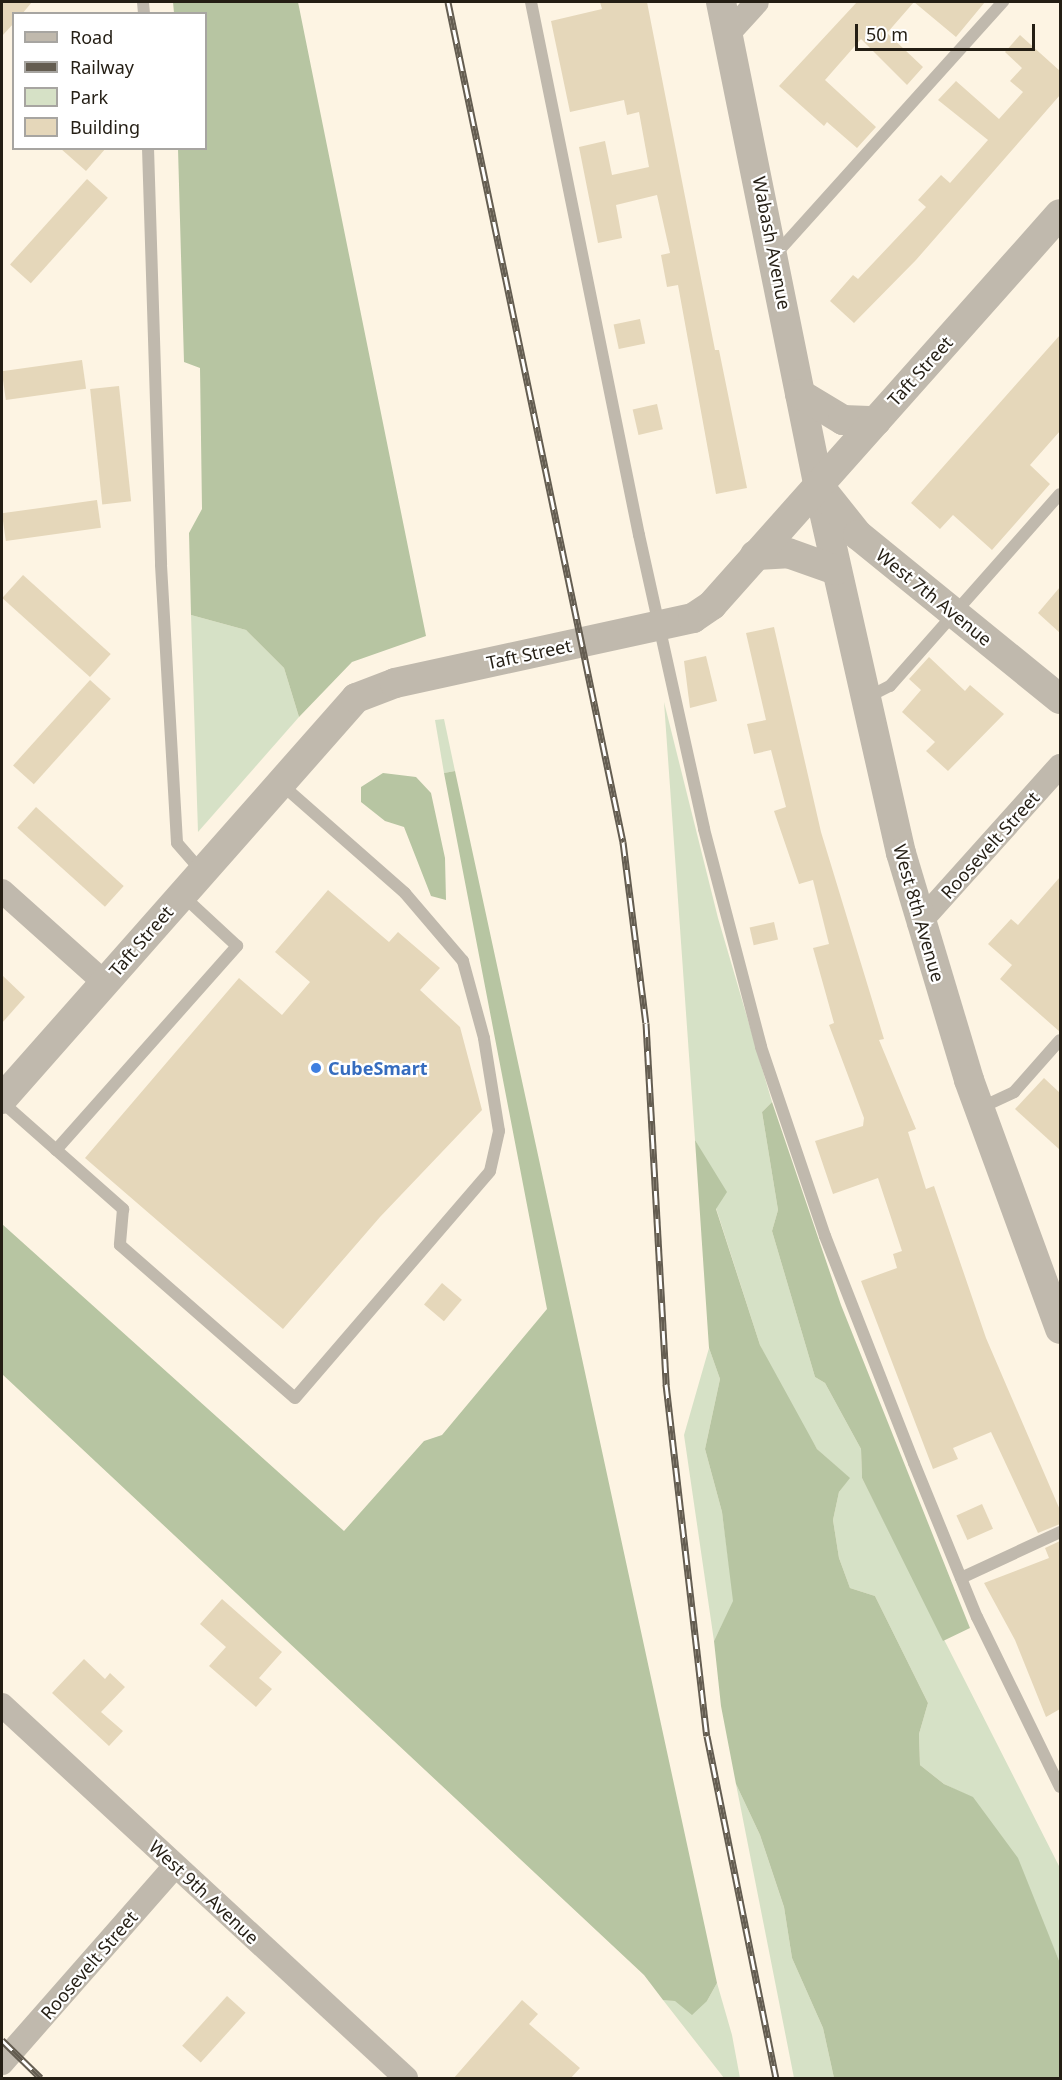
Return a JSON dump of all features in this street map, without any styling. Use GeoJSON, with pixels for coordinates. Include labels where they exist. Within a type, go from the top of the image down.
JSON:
{"type":"FeatureCollection","features":[{"type":"Feature","properties":{"kind":"street","name":"Wabash Avenue"},"geometry":{"type":"LineString","coordinates":[[721,2],[775,255],[818,485]]}},
{"type":"Feature","properties":{"kind":"street"},"geometry":{"type":"LineString","coordinates":[[728,34],[757,2]]}},
{"type":"Feature","properties":{"kind":"street","name":"Taft Street"},"geometry":{"type":"LineString","coordinates":[[2,1101],[356,698],[371,690],[693,618],[712,605],[1060,214]]}},
{"type":"Feature","properties":{"kind":"street"},"geometry":{"type":"LineString","coordinates":[[800,394],[843,420],[876,421]]}},
{"type":"Feature","properties":{"kind":"street","name":"West 8th Avenue"},"geometry":{"type":"LineString","coordinates":[[818,485],[863,699],[920,923],[979,1109],[1058,1316]]}},
{"type":"Feature","properties":{"kind":"street","name":"West 7th Avenue"},"geometry":{"type":"LineString","coordinates":[[818,485],[858,535],[1060,699]]}},
{"type":"Feature","properties":{"kind":"street"},"geometry":{"type":"LineString","coordinates":[[755,555],[788,553],[836,570]]}},
{"type":"Feature","properties":{"kind":"street","name":"Roosevelt Street"},"geometry":{"type":"LineString","coordinates":[[920,923],[1060,766]]}},
{"type":"Feature","properties":{"kind":"street"},"geometry":{"type":"LineString","coordinates":[[2,891],[105,983]]}},
{"type":"Feature","properties":{"kind":"street","name":"West 9th Avenue"},"geometry":{"type":"LineString","coordinates":[[2,1705],[406,2079]]}},
{"type":"Feature","properties":{"kind":"street","name":"Roosevelt Street"},"geometry":{"type":"LineString","coordinates":[[2,2063],[175,1866]]}},
{"type":"Feature","properties":{"kind":"lane"},"geometry":{"type":"LineString","coordinates":[[531,2],[659,626],[704,829],[761,1047],[825,1236],[961,1578],[1060,1787]]}},
{"type":"Feature","properties":{"kind":"lane"},"geometry":{"type":"LineString","coordinates":[[775,255],[1003,2]]}},
{"type":"Feature","properties":{"kind":"lane"},"geometry":{"type":"LineString","coordinates":[[148,150],[160,565],[177,843],[202,872]]}},
{"type":"Feature","properties":{"kind":"lane"},"geometry":{"type":"LineString","coordinates":[[863,699],[890,686],[1060,494]]}},
{"type":"Feature","properties":{"kind":"lane"},"geometry":{"type":"LineString","coordinates":[[2,1101],[123,1209],[120,1245],[296,1398],[490,1171],[498,1131],[484,1038],[464,961],[405,893],[280,783]]}},
{"type":"Feature","properties":{"kind":"lane"},"geometry":{"type":"LineString","coordinates":[[56,1150],[237,946],[182,895]]}},
{"type":"Feature","properties":{"kind":"lane"},"geometry":{"type":"LineString","coordinates":[[979,1109],[1014,1092],[1060,1040]]}},
{"type":"Feature","properties":{"kind":"lane"},"geometry":{"type":"LineString","coordinates":[[961,1578],[1060,1532]]}},
{"type":"Feature","properties":{"kind":"green space"},"geometry":{"type":"Polygon","coordinates":[[[173,2],[298,2],[426,636],[352,662],[299,717],[284,668],[246,630],[191,615],[189,533],[202,509],[200,368],[184,362],[178,150],[207,150],[207,12],[174,12],[173,2]]]}},
{"type":"Feature","properties":{"kind":"green space"},"geometry":{"type":"Polygon","coordinates":[[[191,615],[246,630],[284,668],[299,717],[198,832],[191,615]]]}},
{"type":"Feature","properties":{"kind":"green space"},"geometry":{"type":"Polygon","coordinates":[[[664,702],[718,918],[772,1102],[762,1112],[778,1210],[772,1231],[815,1377],[825,1383],[861,1449],[862,1478],[1060,1868],[1060,1963],[1040,1916],[973,1798],[944,1784],[920,1765],[919,1734],[928,1703],[875,1596],[850,1588],[839,1558],[833,1520],[839,1492],[849,1478],[817,1449],[786,1399],[760,1345],[716,1208],[709,1166],[695,1140],[664,702]]]}},
{"type":"Feature","properties":{"kind":"green space"},"geometry":{"type":"Polygon","coordinates":[[[444,719],[455,771],[444,773],[435,720],[444,719]]]}},
{"type":"Feature","properties":{"kind":"green space"},"geometry":{"type":"Polygon","coordinates":[[[455,771],[717,1983],[707,2001],[692,2015],[675,2001],[663,2000],[644,1975],[2,1374],[2,1224],[344,1531],[424,1441],[442,1435],[547,1309],[444,773],[455,771]]]}},
{"type":"Feature","properties":{"kind":"green space"},"geometry":{"type":"Polygon","coordinates":[[[383,773],[416,777],[431,793],[445,858],[446,900],[431,896],[404,827],[385,821],[361,802],[361,787],[383,773]]]}},
{"type":"Feature","properties":{"kind":"green space"},"geometry":{"type":"Polygon","coordinates":[[[772,1102],[841,1305],[970,1628],[943,1641],[862,1478],[861,1449],[825,1383],[815,1377],[772,1231],[778,1210],[762,1112],[772,1102]]]}},
{"type":"Feature","properties":{"kind":"green space"},"geometry":{"type":"Polygon","coordinates":[[[695,1140],[727,1192],[716,1209],[760,1345],[817,1449],[850,1478],[839,1492],[833,1520],[839,1558],[850,1588],[875,1596],[928,1703],[919,1734],[920,1765],[944,1784],[973,1797],[1018,1858],[1060,1963],[1060,2078],[834,2078],[823,2028],[792,1958],[784,1907],[760,1835],[736,1784],[721,1706],[714,1641],[733,1601],[722,1512],[705,1449],[720,1379],[709,1348],[695,1140]]]}},
{"type":"Feature","properties":{"kind":"green space"},"geometry":{"type":"Polygon","coordinates":[[[709,1348],[720,1379],[705,1449],[722,1512],[734,1601],[714,1641],[684,1435],[709,1348]]]}},
{"type":"Feature","properties":{"kind":"green space"},"geometry":{"type":"Polygon","coordinates":[[[736,1784],[760,1835],[784,1907],[792,1958],[823,2028],[834,2078],[794,2078],[736,1784]]]}},
{"type":"Feature","properties":{"kind":"green space"},"geometry":{"type":"Polygon","coordinates":[[[717,1983],[732,2035],[740,2078],[724,2078],[663,2000],[707,2001],[717,1983]]]}},
{"type":"Feature","properties":{"kind":"building"},"geometry":{"type":"Polygon","coordinates":[[[2,2],[32,2],[24,12],[12,12],[12,25],[2,36],[2,2]]]}},
{"type":"Feature","properties":{"kind":"building"},"geometry":{"type":"Polygon","coordinates":[[[600,2],[647,2],[715,350],[719,350],[747,488],[716,494],[678,285],[667,287],[661,255],[670,253],[657,195],[616,205],[622,238],[598,243],[579,147],[605,141],[612,175],[649,167],[639,112],[627,115],[624,100],[570,112],[551,21],[602,9],[600,2]]]}},
{"type":"Feature","properties":{"kind":"building"},"geometry":{"type":"Polygon","coordinates":[[[857,2],[914,2],[887,33],[923,67],[907,85],[861,39],[825,80],[876,127],[857,148],[827,122],[824,126],[779,86],[857,2]]]}},
{"type":"Feature","properties":{"kind":"building"},"geometry":{"type":"Polygon","coordinates":[[[914,2],[985,2],[956,37],[914,2]]]}},
{"type":"Feature","properties":{"kind":"building"},"geometry":{"type":"Polygon","coordinates":[[[1020,35],[1060,71],[1060,95],[916,260],[854,323],[830,301],[853,275],[858,279],[926,207],[918,200],[941,175],[950,183],[988,140],[938,100],[956,81],[999,119],[1023,92],[1010,81],[1022,68],[1005,52],[1020,35]]]}},
{"type":"Feature","properties":{"kind":"building"},"geometry":{"type":"Polygon","coordinates":[[[62,150],[104,150],[86,171],[62,150]]]}},
{"type":"Feature","properties":{"kind":"building"},"geometry":{"type":"Polygon","coordinates":[[[87,179],[108,198],[31,283],[10,264],[87,179]]]}},
{"type":"Feature","properties":{"kind":"building"},"geometry":{"type":"Polygon","coordinates":[[[640,319],[645,343],[619,349],[614,325],[640,319]]]}},
{"type":"Feature","properties":{"kind":"building"},"geometry":{"type":"Polygon","coordinates":[[[1060,335],[1060,431],[1030,465],[1050,484],[992,550],[953,515],[940,529],[911,503],[1060,335]]]}},
{"type":"Feature","properties":{"kind":"building"},"geometry":{"type":"Polygon","coordinates":[[[82,360],[86,389],[6,400],[2,371],[82,360]]]}},
{"type":"Feature","properties":{"kind":"building"},"geometry":{"type":"Polygon","coordinates":[[[119,386],[131,501],[102,504],[90,389],[119,386]]]}},
{"type":"Feature","properties":{"kind":"building"},"geometry":{"type":"Polygon","coordinates":[[[657,404],[663,429],[638,435],[633,410],[657,404]]]}},
{"type":"Feature","properties":{"kind":"building"},"geometry":{"type":"Polygon","coordinates":[[[97,500],[101,528],[6,541],[2,513],[97,500]]]}},
{"type":"Feature","properties":{"kind":"building"},"geometry":{"type":"Polygon","coordinates":[[[23,575],[111,654],[90,677],[2,598],[23,575]]]}},
{"type":"Feature","properties":{"kind":"building"},"geometry":{"type":"Polygon","coordinates":[[[1060,587],[1060,633],[1038,613],[1060,587]]]}},
{"type":"Feature","properties":{"kind":"building"},"geometry":{"type":"Polygon","coordinates":[[[774,627],[821,832],[884,1039],[879,1040],[916,1129],[908,1132],[926,1189],[934,1186],[986,1338],[1060,1510],[1060,1524],[1038,1533],[991,1432],[953,1448],[958,1459],[933,1469],[861,1281],[897,1268],[893,1254],[902,1251],[878,1178],[833,1194],[815,1141],[863,1126],[864,1118],[829,1025],[834,1023],[813,948],[829,944],[813,880],[799,884],[774,811],[786,807],[771,750],[754,754],[747,724],[766,720],[746,633],[774,627]]]}},
{"type":"Feature","properties":{"kind":"building"},"geometry":{"type":"Polygon","coordinates":[[[706,656],[717,701],[690,708],[684,661],[706,656]]]}},
{"type":"Feature","properties":{"kind":"building"},"geometry":{"type":"Polygon","coordinates":[[[929,657],[965,691],[970,685],[1004,714],[948,771],[926,751],[935,742],[902,712],[921,690],[909,679],[929,657]]]}},
{"type":"Feature","properties":{"kind":"building"},"geometry":{"type":"Polygon","coordinates":[[[90,680],[111,699],[34,784],[13,765],[90,680]]]}},
{"type":"Feature","properties":{"kind":"building"},"geometry":{"type":"Polygon","coordinates":[[[36,807],[124,886],[105,907],[17,828],[36,807]]]}},
{"type":"Feature","properties":{"kind":"building"},"geometry":{"type":"Polygon","coordinates":[[[1060,877],[1060,1032],[1000,979],[1012,965],[988,944],[1011,919],[1018,925],[1060,877]]]}},
{"type":"Feature","properties":{"kind":"building","name":"CubeSmart"},"geometry":{"type":"Polygon","coordinates":[[[328,890],[389,942],[398,932],[440,968],[420,990],[460,1027],[482,1110],[380,1217],[283,1329],[85,1158],[239,978],[282,1015],[310,982],[275,952],[328,890]]]}},
{"type":"Feature","properties":{"kind":"building"},"geometry":{"type":"Polygon","coordinates":[[[774,922],[778,940],[754,945],[750,928],[774,922]]]}},
{"type":"Feature","properties":{"kind":"building"},"geometry":{"type":"Polygon","coordinates":[[[2,975],[25,997],[2,1023],[2,975]]]}},
{"type":"Feature","properties":{"kind":"building"},"geometry":{"type":"Polygon","coordinates":[[[1044,1078],[1060,1093],[1060,1150],[1015,1109],[1044,1078]]]}},
{"type":"Feature","properties":{"kind":"building"},"geometry":{"type":"Polygon","coordinates":[[[442,1283],[462,1300],[444,1321],[424,1304],[442,1283]]]}},
{"type":"Feature","properties":{"kind":"building"},"geometry":{"type":"Polygon","coordinates":[[[982,1504],[993,1529],[967,1540],[956,1515],[982,1504]]]}},
{"type":"Feature","properties":{"kind":"building"},"geometry":{"type":"Polygon","coordinates":[[[1060,1541],[1060,1709],[1046,1717],[1015,1640],[984,1583],[1049,1558],[1045,1548],[1060,1541]]]}},
{"type":"Feature","properties":{"kind":"building"},"geometry":{"type":"Polygon","coordinates":[[[222,1599],[282,1652],[259,1678],[272,1689],[256,1707],[209,1666],[226,1647],[200,1624],[222,1599]]]}},
{"type":"Feature","properties":{"kind":"building"},"geometry":{"type":"Polygon","coordinates":[[[84,1659],[105,1679],[110,1673],[125,1687],[101,1712],[123,1731],[109,1746],[52,1693],[84,1659]]]}},
{"type":"Feature","properties":{"kind":"building"},"geometry":{"type":"Polygon","coordinates":[[[227,1996],[246,2013],[201,2063],[182,2046],[227,1996]]]}},
{"type":"Feature","properties":{"kind":"building"},"geometry":{"type":"Polygon","coordinates":[[[522,2000],[538,2014],[529,2024],[580,2068],[570,2079],[453,2079],[522,2000]]]}},
{"type":"Feature","properties":{"kind":"railway"},"geometry":{"type":"LineString","coordinates":[[448,2],[623,842],[646,1023],[666,1384],[707,1736],[776,2078]]}},
{"type":"Feature","properties":{"kind":"railway"},"geometry":{"type":"LineString","coordinates":[[2,2040],[41,2078]]}},
{"type":"Feature","properties":{"kind":"place","name":"CubeSmart"},"geometry":{"type":"Point","coordinates":[316,1068]}}]}
